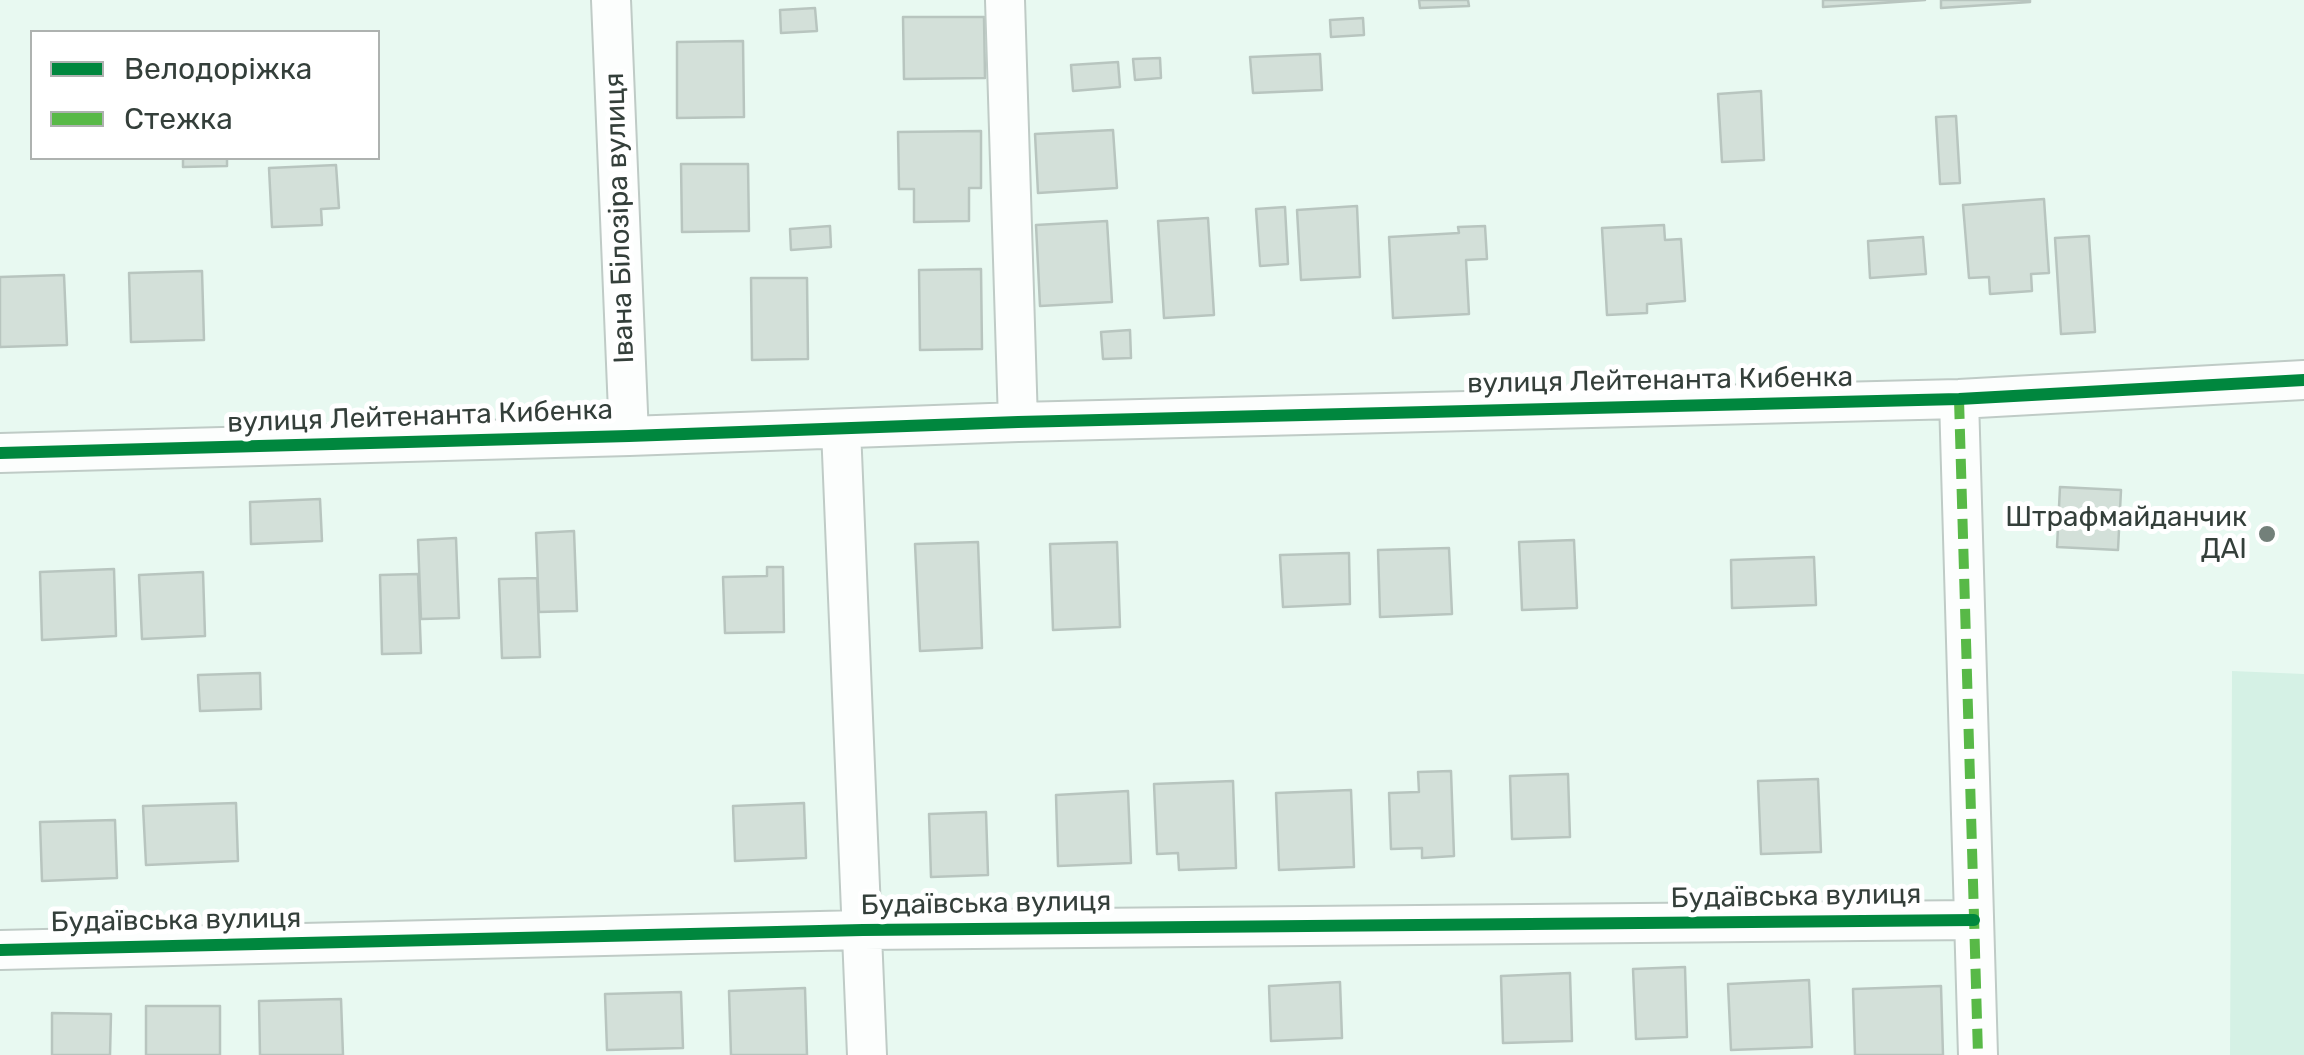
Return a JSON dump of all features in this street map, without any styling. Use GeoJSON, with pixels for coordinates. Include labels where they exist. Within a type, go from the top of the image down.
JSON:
{"type":"FeatureCollection","features":[{"type":"Feature","properties":{"kind":"street","name":"Івана Білозіра вулиця"},"geometry":{"type":"LineString","coordinates":[[611,0],[629,436]]}},
{"type":"Feature","properties":{"kind":"street"},"geometry":{"type":"LineString","coordinates":[[1005,0],[1018,422]]}},
{"type":"Feature","properties":{"kind":"street","name":"вулиця Лейтенанта Кибенка"},"geometry":{"type":"LineString","coordinates":[[0,453],[1959,399],[2304,380]]}},
{"type":"Feature","properties":{"kind":"street"},"geometry":{"type":"LineString","coordinates":[[1959,399],[1978,1055]]}},
{"type":"Feature","properties":{"kind":"street"},"geometry":{"type":"LineString","coordinates":[[841,429],[867,1055]]}},
{"type":"Feature","properties":{"kind":"street","name":"Будаївська вулиця"},"geometry":{"type":"LineString","coordinates":[[0,950],[863,930],[1974,920]]}},
{"type":"Feature","properties":{"kind":"shaded area"},"geometry":{"type":"Polygon","coordinates":[[[2232,671],[2304,674],[2304,1055],[2230,1055],[2232,671]]]}},
{"type":"Feature","properties":{"kind":"building"},"geometry":{"type":"Polygon","coordinates":[[[1419,0],[1468,0],[1469,6],[1420,8],[1419,0]]]}},
{"type":"Feature","properties":{"kind":"building"},"geometry":{"type":"Polygon","coordinates":[[[1823,0],[1925,0],[1823,7],[1823,0]]]}},
{"type":"Feature","properties":{"kind":"building"},"geometry":{"type":"Polygon","coordinates":[[[1941,0],[2030,0],[2030,2],[1941,8],[1941,0]]]}},
{"type":"Feature","properties":{"kind":"building"},"geometry":{"type":"Polygon","coordinates":[[[815,8],[817,31],[781,33],[780,10],[815,8]]]}},
{"type":"Feature","properties":{"kind":"building"},"geometry":{"type":"Polygon","coordinates":[[[903,17],[984,17],[985,78],[904,79],[903,17]]]}},
{"type":"Feature","properties":{"kind":"building"},"geometry":{"type":"Polygon","coordinates":[[[1363,18],[1364,35],[1331,37],[1330,20],[1363,18]]]}},
{"type":"Feature","properties":{"kind":"building"},"geometry":{"type":"Polygon","coordinates":[[[743,41],[744,117],[677,118],[677,42],[743,41]]]}},
{"type":"Feature","properties":{"kind":"building"},"geometry":{"type":"Polygon","coordinates":[[[1320,54],[1322,90],[1253,93],[1250,57],[1320,54]]]}},
{"type":"Feature","properties":{"kind":"building"},"geometry":{"type":"Polygon","coordinates":[[[1160,58],[1161,78],[1135,80],[1133,59],[1160,58]]]}},
{"type":"Feature","properties":{"kind":"building"},"geometry":{"type":"Polygon","coordinates":[[[1118,62],[1120,87],[1073,91],[1071,65],[1118,62]]]}},
{"type":"Feature","properties":{"kind":"building"},"geometry":{"type":"Polygon","coordinates":[[[1761,91],[1764,160],[1722,162],[1718,94],[1761,91]]]}},
{"type":"Feature","properties":{"kind":"building"},"geometry":{"type":"Polygon","coordinates":[[[1956,116],[1960,183],[1940,184],[1936,117],[1956,116]]]}},
{"type":"Feature","properties":{"kind":"building"},"geometry":{"type":"Polygon","coordinates":[[[1113,130],[1117,188],[1038,193],[1035,134],[1113,130]]]}},
{"type":"Feature","properties":{"kind":"building"},"geometry":{"type":"Polygon","coordinates":[[[981,131],[981,188],[969,188],[969,221],[914,222],[914,189],[899,189],[898,132],[981,131]]]}},
{"type":"Feature","properties":{"kind":"building"},"geometry":{"type":"Polygon","coordinates":[[[183,160],[227,160],[227,166],[183,167],[183,160]]]}},
{"type":"Feature","properties":{"kind":"building"},"geometry":{"type":"Polygon","coordinates":[[[681,164],[748,164],[749,231],[682,232],[681,164]]]}},
{"type":"Feature","properties":{"kind":"building"},"geometry":{"type":"Polygon","coordinates":[[[336,165],[339,208],[321,209],[322,225],[272,227],[269,168],[336,165]]]}},
{"type":"Feature","properties":{"kind":"building"},"geometry":{"type":"Polygon","coordinates":[[[2044,199],[2049,273],[2031,274],[2032,291],[1990,294],[1989,277],[1969,278],[1963,205],[2044,199]]]}},
{"type":"Feature","properties":{"kind":"building"},"geometry":{"type":"Polygon","coordinates":[[[1357,206],[1360,277],[1301,280],[1297,210],[1357,206]]]}},
{"type":"Feature","properties":{"kind":"building"},"geometry":{"type":"Polygon","coordinates":[[[1285,207],[1288,264],[1260,266],[1256,209],[1285,207]]]}},
{"type":"Feature","properties":{"kind":"building"},"geometry":{"type":"Polygon","coordinates":[[[1208,218],[1214,315],[1164,318],[1158,221],[1208,218]]]}},
{"type":"Feature","properties":{"kind":"building"},"geometry":{"type":"Polygon","coordinates":[[[1107,221],[1112,302],[1040,306],[1036,225],[1107,221]]]}},
{"type":"Feature","properties":{"kind":"building"},"geometry":{"type":"Polygon","coordinates":[[[1664,225],[1665,240],[1681,239],[1685,301],[1647,304],[1647,313],[1607,315],[1602,228],[1664,225]]]}},
{"type":"Feature","properties":{"kind":"building"},"geometry":{"type":"Polygon","coordinates":[[[830,226],[831,247],[791,250],[790,229],[830,226]]]}},
{"type":"Feature","properties":{"kind":"building"},"geometry":{"type":"Polygon","coordinates":[[[1485,226],[1487,259],[1466,260],[1469,314],[1393,318],[1389,237],[1459,233],[1458,227],[1485,226]]]}},
{"type":"Feature","properties":{"kind":"building"},"geometry":{"type":"Polygon","coordinates":[[[2089,236],[2095,332],[2061,334],[2055,238],[2089,236]]]}},
{"type":"Feature","properties":{"kind":"building"},"geometry":{"type":"Polygon","coordinates":[[[1923,237],[1926,274],[1870,278],[1868,241],[1923,237]]]}},
{"type":"Feature","properties":{"kind":"building"},"geometry":{"type":"Polygon","coordinates":[[[981,269],[982,349],[920,350],[919,270],[981,269]]]}},
{"type":"Feature","properties":{"kind":"building"},"geometry":{"type":"Polygon","coordinates":[[[202,271],[204,340],[131,342],[129,273],[202,271]]]}},
{"type":"Feature","properties":{"kind":"building"},"geometry":{"type":"Polygon","coordinates":[[[64,275],[67,345],[0,347],[0,277],[64,275]]]}},
{"type":"Feature","properties":{"kind":"building"},"geometry":{"type":"Polygon","coordinates":[[[751,278],[807,278],[808,359],[752,360],[751,278]]]}},
{"type":"Feature","properties":{"kind":"building"},"geometry":{"type":"Polygon","coordinates":[[[1130,330],[1131,358],[1103,359],[1101,332],[1130,330]]]}},
{"type":"Feature","properties":{"kind":"building"},"geometry":{"type":"Polygon","coordinates":[[[2060,487],[2121,490],[2118,550],[2057,547],[2060,487]]]}},
{"type":"Feature","properties":{"kind":"building"},"geometry":{"type":"Polygon","coordinates":[[[320,499],[322,541],[251,544],[250,502],[320,499]]]}},
{"type":"Feature","properties":{"kind":"building"},"geometry":{"type":"Polygon","coordinates":[[[574,531],[577,611],[539,612],[536,533],[574,531]]]}},
{"type":"Feature","properties":{"kind":"building"},"geometry":{"type":"Polygon","coordinates":[[[456,538],[459,618],[421,619],[418,540],[456,538]]]}},
{"type":"Feature","properties":{"kind":"building"},"geometry":{"type":"Polygon","coordinates":[[[1574,540],[1577,608],[1522,610],[1519,542],[1574,540]]]}},
{"type":"Feature","properties":{"kind":"building"},"geometry":{"type":"Polygon","coordinates":[[[978,542],[982,648],[920,651],[915,544],[978,542]]]}},
{"type":"Feature","properties":{"kind":"building"},"geometry":{"type":"Polygon","coordinates":[[[1117,542],[1120,627],[1053,630],[1050,544],[1117,542]]]}},
{"type":"Feature","properties":{"kind":"building"},"geometry":{"type":"Polygon","coordinates":[[[1449,548],[1452,614],[1380,617],[1378,550],[1449,548]]]}},
{"type":"Feature","properties":{"kind":"building"},"geometry":{"type":"Polygon","coordinates":[[[1349,553],[1350,604],[1283,607],[1280,555],[1349,553]]]}},
{"type":"Feature","properties":{"kind":"building"},"geometry":{"type":"Polygon","coordinates":[[[1814,557],[1816,605],[1732,608],[1731,560],[1814,557]]]}},
{"type":"Feature","properties":{"kind":"building"},"geometry":{"type":"Polygon","coordinates":[[[767,567],[783,567],[784,632],[725,633],[723,577],[767,576],[767,567]]]}},
{"type":"Feature","properties":{"kind":"building"},"geometry":{"type":"Polygon","coordinates":[[[114,569],[116,636],[42,640],[40,572],[114,569]]]}},
{"type":"Feature","properties":{"kind":"building"},"geometry":{"type":"Polygon","coordinates":[[[203,572],[205,636],[142,639],[139,575],[203,572]]]}},
{"type":"Feature","properties":{"kind":"building"},"geometry":{"type":"Polygon","coordinates":[[[418,574],[421,653],[382,654],[380,575],[418,574]]]}},
{"type":"Feature","properties":{"kind":"building"},"geometry":{"type":"Polygon","coordinates":[[[537,578],[540,657],[502,658],[499,579],[537,578]]]}},
{"type":"Feature","properties":{"kind":"building"},"geometry":{"type":"Polygon","coordinates":[[[260,673],[261,709],[200,711],[198,675],[260,673]]]}},
{"type":"Feature","properties":{"kind":"building"},"geometry":{"type":"Polygon","coordinates":[[[1451,771],[1454,856],[1422,858],[1422,848],[1391,849],[1389,793],[1419,792],[1418,772],[1451,771]]]}},
{"type":"Feature","properties":{"kind":"building"},"geometry":{"type":"Polygon","coordinates":[[[1568,774],[1570,837],[1512,839],[1510,776],[1568,774]]]}},
{"type":"Feature","properties":{"kind":"building"},"geometry":{"type":"Polygon","coordinates":[[[1818,779],[1821,852],[1761,854],[1758,781],[1818,779]]]}},
{"type":"Feature","properties":{"kind":"building"},"geometry":{"type":"Polygon","coordinates":[[[1233,781],[1236,868],[1179,870],[1178,853],[1157,854],[1154,784],[1233,781]]]}},
{"type":"Feature","properties":{"kind":"building"},"geometry":{"type":"Polygon","coordinates":[[[1351,790],[1354,867],[1279,870],[1276,793],[1351,790]]]}},
{"type":"Feature","properties":{"kind":"building"},"geometry":{"type":"Polygon","coordinates":[[[1128,791],[1131,863],[1058,866],[1056,795],[1128,791]]]}},
{"type":"Feature","properties":{"kind":"building"},"geometry":{"type":"Polygon","coordinates":[[[236,803],[238,861],[146,865],[143,806],[236,803]]]}},
{"type":"Feature","properties":{"kind":"building"},"geometry":{"type":"Polygon","coordinates":[[[804,803],[806,858],[735,861],[733,806],[804,803]]]}},
{"type":"Feature","properties":{"kind":"building"},"geometry":{"type":"Polygon","coordinates":[[[986,812],[988,875],[931,877],[929,814],[986,812]]]}},
{"type":"Feature","properties":{"kind":"building"},"geometry":{"type":"Polygon","coordinates":[[[115,820],[117,878],[42,881],[40,822],[115,820]]]}},
{"type":"Feature","properties":{"kind":"building"},"geometry":{"type":"Polygon","coordinates":[[[1685,967],[1687,1037],[1636,1039],[1633,969],[1685,967]]]}},
{"type":"Feature","properties":{"kind":"building"},"geometry":{"type":"Polygon","coordinates":[[[1570,973],[1572,1041],[1503,1043],[1501,976],[1570,973]]]}},
{"type":"Feature","properties":{"kind":"building"},"geometry":{"type":"Polygon","coordinates":[[[1809,980],[1812,1047],[1731,1050],[1728,984],[1809,980]]]}},
{"type":"Feature","properties":{"kind":"building"},"geometry":{"type":"Polygon","coordinates":[[[1340,982],[1342,1038],[1271,1041],[1269,986],[1340,982]]]}},
{"type":"Feature","properties":{"kind":"building"},"geometry":{"type":"Polygon","coordinates":[[[1941,986],[1943,1055],[1855,1055],[1853,989],[1941,986]]]}},
{"type":"Feature","properties":{"kind":"building"},"geometry":{"type":"Polygon","coordinates":[[[805,988],[807,1055],[731,1055],[729,991],[805,988]]]}},
{"type":"Feature","properties":{"kind":"building"},"geometry":{"type":"Polygon","coordinates":[[[681,992],[683,1048],[607,1050],[605,994],[681,992]]]}},
{"type":"Feature","properties":{"kind":"building"},"geometry":{"type":"Polygon","coordinates":[[[341,999],[343,1055],[260,1055],[259,1001],[341,999]]]}},
{"type":"Feature","properties":{"kind":"building"},"geometry":{"type":"Polygon","coordinates":[[[146,1006],[220,1006],[220,1055],[146,1055],[146,1006]]]}},
{"type":"Feature","properties":{"kind":"building"},"geometry":{"type":"Polygon","coordinates":[[[52,1013],[111,1014],[110,1055],[52,1055],[52,1013]]]}},
{"type":"Feature","properties":{"kind":"marked path"},"geometry":{"type":"LineString","coordinates":[[1959,399],[1978,1055]]}},
{"type":"Feature","properties":{"kind":"cycle path"},"geometry":{"type":"LineString","coordinates":[[0,453],[1959,399],[2304,380]]}},
{"type":"Feature","properties":{"kind":"cycle path"},"geometry":{"type":"LineString","coordinates":[[0,950],[863,930],[1974,920]]}},
{"type":"Feature","properties":{"kind":"place","name":"Штрафмайданчик ДАІ"},"geometry":{"type":"Point","coordinates":[2267,534]}}]}
